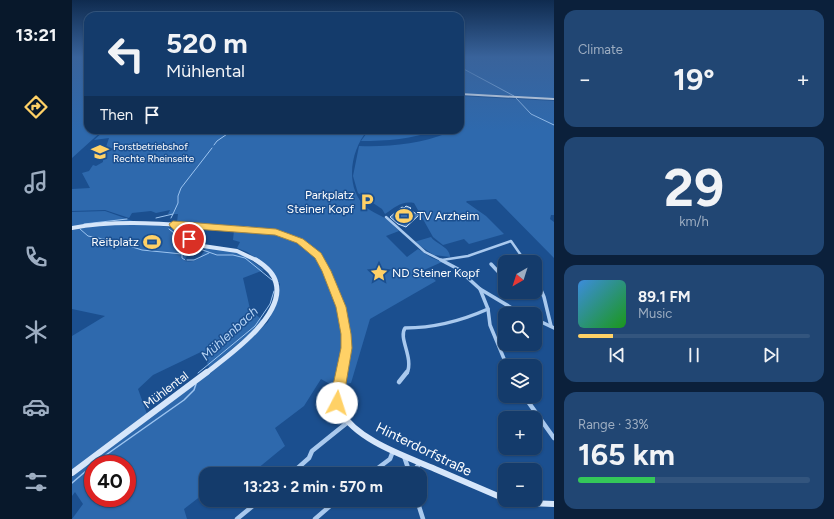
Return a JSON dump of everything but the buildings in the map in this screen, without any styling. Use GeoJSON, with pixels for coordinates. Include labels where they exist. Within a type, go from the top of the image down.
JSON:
{"type":"FeatureCollection","features":[{"type":"Feature","properties":{"kind":"highway"},"geometry":{"type":"LineString","coordinates":[[464,95],[554,100]]}},
{"type":"Feature","properties":{"kind":"street"},"geometry":{"type":"LineString","coordinates":[[386,217],[418,247],[462,271],[480,289],[510,307]]}},
{"type":"Feature","properties":{"kind":"street"},"geometry":{"type":"LineString","coordinates":[[72,228],[105,223],[173,224]]}},
{"type":"Feature","properties":{"kind":"street","name":"Hinterdorfstraße"},"geometry":{"type":"LineString","coordinates":[[173,224],[276,232],[300,241],[318,256],[330,279],[341,307],[344,322],[346,348],[337,395],[337,403],[350,421],[376,443],[498,497]]}},
{"type":"Feature","properties":{"kind":"street","name":"Mühlental"},"geometry":{"type":"LineString","coordinates":[[72,473],[167,403],[230,354],[259,328],[272,306],[277,290],[276,282],[271,273],[253,258],[235,250],[197,245],[175,228],[173,224]]}},
{"type":"Feature","properties":{"kind":"street"},"geometry":{"type":"LineString","coordinates":[[442,260],[469,256],[511,241],[521,255]]}},
{"type":"Feature","properties":{"kind":"street"},"geometry":{"type":"LineString","coordinates":[[491,264],[498,272]]}},
{"type":"Feature","properties":{"kind":"street"},"geometry":{"type":"LineString","coordinates":[[480,289],[488,309],[490,325],[504,359]]}},
{"type":"Feature","properties":{"kind":"street"},"geometry":{"type":"LineString","coordinates":[[542,292],[553,327]]}},
{"type":"Feature","properties":{"kind":"street"},"geometry":{"type":"LineString","coordinates":[[399,382],[407,375],[410,366],[403,335],[403,330],[405,328],[423,328],[448,324],[465,319],[488,309]]}},
{"type":"Feature","properties":{"kind":"street"},"geometry":{"type":"LineString","coordinates":[[542,322],[553,327]]}},
{"type":"Feature","properties":{"kind":"street"},"geometry":{"type":"LineString","coordinates":[[529,403],[554,438]]}},
{"type":"Feature","properties":{"kind":"street"},"geometry":{"type":"LineString","coordinates":[[298,467],[308,458],[312,451],[350,421]]}},
{"type":"Feature","properties":{"kind":"street"},"geometry":{"type":"LineString","coordinates":[[379,467],[390,459],[392,451]]}},
{"type":"Feature","properties":{"kind":"street"},"geometry":{"type":"LineString","coordinates":[[404,456],[408,467]]}},
{"type":"Feature","properties":{"kind":"street"},"geometry":{"type":"LineString","coordinates":[[416,467],[420,463]]}},
{"type":"Feature","properties":{"kind":"street","name":"Hinterdorfstraße"},"geometry":{"type":"LineString","coordinates":[[542,504],[554,504]]}},
{"type":"Feature","properties":{"kind":"street"},"geometry":{"type":"LineString","coordinates":[[237,519],[252,507]]}},
{"type":"Feature","properties":{"kind":"street"},"geometry":{"type":"LineString","coordinates":[[315,519],[329,507]]}},
{"type":"Feature","properties":{"kind":"street"},"geometry":{"type":"LineString","coordinates":[[419,507],[423,519]]}},
{"type":"Feature","properties":{"kind":"shaded area"},"geometry":{"type":"Polygon","coordinates":[[[72,81],[84,81],[84,134],[99,134],[72,158],[72,81]]]}},
{"type":"Feature","properties":{"kind":"shaded area"},"geometry":{"type":"Polygon","coordinates":[[[464,81],[554,81],[554,99],[509,95],[464,94],[464,81]]]}},
{"type":"Feature","properties":{"kind":"shaded area"},"geometry":{"type":"Polygon","coordinates":[[[464,96],[554,101],[554,215],[551,215],[550,219],[554,222],[554,258],[496,199],[466,202],[486,216],[504,234],[469,244],[464,239],[443,245],[433,237],[414,203],[402,204],[385,214],[382,209],[358,193],[353,176],[359,146],[404,144],[445,134],[464,134],[464,96]]]}},
{"type":"Feature","properties":{"kind":"shaded area"},"geometry":{"type":"Polygon","coordinates":[[[101,134],[365,134],[357,148],[352,169],[352,180],[355,191],[367,208],[383,217],[399,231],[386,236],[407,257],[418,249],[432,258],[442,262],[424,270],[436,281],[370,319],[351,383],[341,385],[349,351],[349,334],[343,306],[333,278],[321,255],[302,240],[276,231],[177,222],[178,214],[168,214],[170,210],[156,213],[151,211],[132,213],[129,218],[105,210],[72,211],[72,189],[90,188],[82,173],[89,171],[93,165],[96,166],[103,162],[103,156],[107,155],[106,147],[109,138],[94,140],[101,134]]]}},
{"type":"Feature","properties":{"kind":"shaded area"},"geometry":{"type":"Polygon","coordinates":[[[366,134],[424,134],[399,139],[361,141],[366,134]]]}},
{"type":"Feature","properties":{"kind":"shaded area"},"geometry":{"type":"Polygon","coordinates":[[[105,211],[136,222],[107,221],[72,228],[72,212],[105,211]]]}},
{"type":"Feature","properties":{"kind":"shaded area"},"geometry":{"type":"Polygon","coordinates":[[[107,224],[155,225],[168,227],[173,229],[193,246],[184,261],[198,259],[206,248],[224,250],[243,255],[264,270],[243,278],[250,309],[262,320],[251,333],[209,368],[203,351],[153,375],[138,389],[147,414],[92,455],[84,455],[84,461],[72,470],[72,336],[105,316],[72,309],[72,230],[107,224]]]}},
{"type":"Feature","properties":{"kind":"shaded area"},"geometry":{"type":"Polygon","coordinates":[[[234,230],[274,234],[297,242],[306,248],[315,258],[330,284],[342,327],[342,351],[335,387],[321,379],[304,406],[275,428],[285,446],[260,467],[199,467],[199,497],[184,509],[187,519],[72,519],[83,504],[75,492],[72,496],[72,477],[84,467],[84,507],[136,507],[136,455],[98,455],[247,342],[268,322],[278,299],[280,284],[273,273],[257,259],[247,252],[237,248],[240,242],[233,240],[234,230]]]}},
{"type":"Feature","properties":{"kind":"shaded area"},"geometry":{"type":"Polygon","coordinates":[[[431,237],[448,251],[450,257],[434,255],[414,242],[431,237]]]}},
{"type":"Feature","properties":{"kind":"waterway"},"geometry":{"type":"LineString","coordinates":[[486,81],[514,96]]}},
{"type":"Feature","properties":{"kind":"waterway"},"geometry":{"type":"LineString","coordinates":[[516,98],[531,114],[554,125]]}},
{"type":"Feature","properties":{"kind":"waterway"},"geometry":{"type":"LineString","coordinates":[[214,145],[227,134]]}},
{"type":"Feature","properties":{"kind":"waterway"},"geometry":{"type":"LineString","coordinates":[[173,214],[178,203],[178,196],[181,188],[212,148]]}},
{"type":"Feature","properties":{"kind":"waterway","name":"Mühlenbach"},"geometry":{"type":"LineString","coordinates":[[156,218],[173,214]]}},
{"type":"Feature","properties":{"kind":"waterway","name":"Mühlenbach"},"geometry":{"type":"LineString","coordinates":[[171,218],[173,214]]}},
{"type":"Feature","properties":{"kind":"waterway","name":"Mühlenbach"},"geometry":{"type":"LineString","coordinates":[[84,224],[127,219]]}},
{"type":"Feature","properties":{"kind":"waterway","name":"Mühlenbach"},"geometry":{"type":"LineString","coordinates":[[80,229],[88,236],[113,241],[142,250],[182,254],[182,258],[185,260]]}},
{"type":"Feature","properties":{"kind":"waterway","name":"Mühlenbach"},"geometry":{"type":"LineString","coordinates":[[169,229],[183,240]]}},
{"type":"Feature","properties":{"kind":"waterway","name":"Mühlenbach"},"geometry":{"type":"LineString","coordinates":[[186,243],[194,248]]}},
{"type":"Feature","properties":{"kind":"waterway","name":"Mühlenbach"},"geometry":{"type":"LineString","coordinates":[[197,248],[217,255],[233,255],[245,258],[272,280]]}},
{"type":"Feature","properties":{"kind":"waterway","name":"Mühlenbach"},"geometry":{"type":"LineString","coordinates":[[187,260],[194,260],[209,253]]}},
{"type":"Feature","properties":{"kind":"waterway","name":"Mühlenbach"},"geometry":{"type":"LineString","coordinates":[[198,373],[255,326],[270,304],[274,291]]}},
{"type":"Feature","properties":{"kind":"waterway","name":"Mühlenbach"},"geometry":{"type":"LineString","coordinates":[[106,455],[184,400],[194,390],[196,384]]}},
{"type":"Feature","properties":{"kind":"waterway","name":"Mühlenbach"},"geometry":{"type":"LineString","coordinates":[[72,483],[84,473]]}},
{"type":"Feature","properties":{"kind":"place","name":"Forstbetriebshof Rechte Rheinseite"},"geometry":{"type":"Point","coordinates":[100,152]}},
{"type":"Feature","properties":{"kind":"place","name":"Parkplatz Steiner Kopf"},"geometry":{"type":"Point","coordinates":[367,202]}},
{"type":"Feature","properties":{"kind":"place","name":"TV Arzheim"},"geometry":{"type":"Point","coordinates":[404,216]}},
{"type":"Feature","properties":{"kind":"place","name":"Reitplatz"},"geometry":{"type":"Point","coordinates":[152,242]}},
{"type":"Feature","properties":{"kind":"place","name":"ND Steiner Kopf"},"geometry":{"type":"Point","coordinates":[379,273]}},
{"type":"Feature","properties":{"kind":"route"},"geometry":{"type":"LineString","coordinates":[[189,239],[175,228],[173,224],[276,232],[300,241],[318,256],[341,307],[346,334],[346,348],[337,395],[337,403]]}}]}
